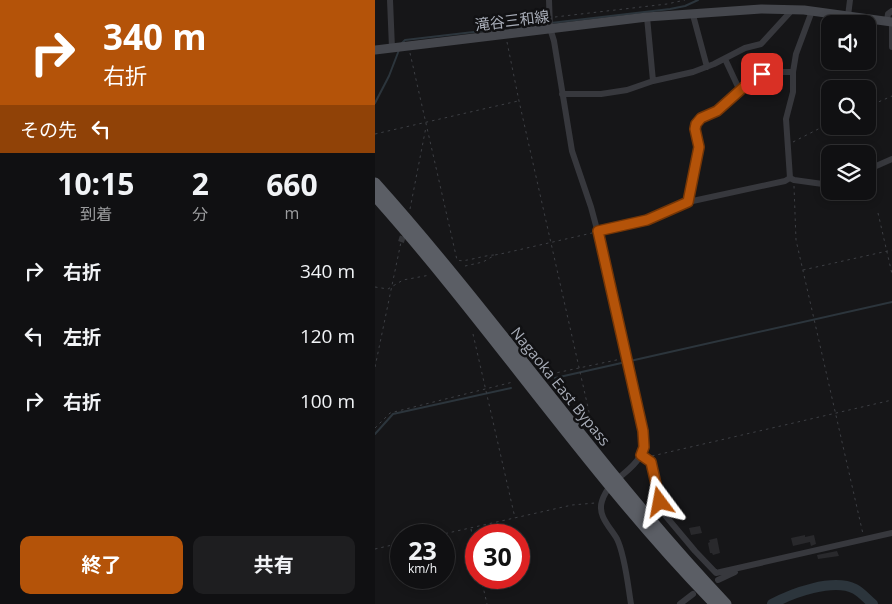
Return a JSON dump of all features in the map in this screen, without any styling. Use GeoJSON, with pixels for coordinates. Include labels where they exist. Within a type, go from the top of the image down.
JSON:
{"type":"FeatureCollection","features":[{"type":"Feature","properties":{"kind":"highway"},"geometry":{"type":"LineString","coordinates":[[375,178],[406,212]]}},
{"type":"Feature","properties":{"kind":"highway","name":"Nagaoka East Bypass"},"geometry":{"type":"LineString","coordinates":[[375,183],[406,212],[664,550],[726,604]]}},
{"type":"Feature","properties":{"kind":"highway","name":"Nagaoka East Bypass"},"geometry":{"type":"LineString","coordinates":[[375,196],[437,268],[614,483]]}},
{"type":"Feature","properties":{"kind":"highway","name":"Nagaoka East Bypass"},"geometry":{"type":"LineString","coordinates":[[707,589],[715,604]]}},
{"type":"Feature","properties":{"kind":"main road","name":"滝谷三和線"},"geometry":{"type":"LineString","coordinates":[[375,50],[647,17],[761,9],[793,9],[841,15]]}},
{"type":"Feature","properties":{"kind":"main road","name":"滝谷三和線"},"geometry":{"type":"LineString","coordinates":[[876,19],[890,21]]}},
{"type":"Feature","properties":{"kind":"street"},"geometry":{"type":"LineString","coordinates":[[390,0],[392,48]]}},
{"type":"Feature","properties":{"kind":"street"},"geometry":{"type":"LineString","coordinates":[[549,0],[550,28],[554,41],[573,151],[598,231],[643,431],[644,447],[641,455],[635,464],[614,483],[602,503],[603,517],[617,539],[621,550],[631,604]]}},
{"type":"Feature","properties":{"kind":"street"},"geometry":{"type":"LineString","coordinates":[[848,15],[850,0]]}},
{"type":"Feature","properties":{"kind":"street"},"geometry":{"type":"LineString","coordinates":[[563,94],[601,94],[627,90],[653,81],[679,76],[707,66],[745,48],[761,44],[793,9]]}},
{"type":"Feature","properties":{"kind":"street"},"geometry":{"type":"LineString","coordinates":[[792,179],[786,119],[793,92],[793,72],[796,54],[812,11]]}},
{"type":"Feature","properties":{"kind":"street"},"geometry":{"type":"LineString","coordinates":[[892,11],[888,14],[892,47]]}},
{"type":"Feature","properties":{"kind":"street"},"geometry":{"type":"LineString","coordinates":[[693,14],[707,66]]}},
{"type":"Feature","properties":{"kind":"street"},"geometry":{"type":"LineString","coordinates":[[647,17],[653,81]]}},
{"type":"Feature","properties":{"kind":"street"},"geometry":{"type":"LineString","coordinates":[[725,59],[740,91]]}},
{"type":"Feature","properties":{"kind":"street"},"geometry":{"type":"LineString","coordinates":[[688,202],[699,147],[695,129],[696,124],[701,118],[717,111],[755,77],[762,74],[793,72]]}},
{"type":"Feature","properties":{"kind":"street"},"geometry":{"type":"LineString","coordinates":[[876,166],[892,160]]}},
{"type":"Feature","properties":{"kind":"street"},"geometry":{"type":"LineString","coordinates":[[598,231],[647,220],[688,202],[792,179],[821,184]]}},
{"type":"Feature","properties":{"kind":"street"},"geometry":{"type":"LineString","coordinates":[[641,455],[651,462],[664,514],[716,573],[892,533]]}},
{"type":"Feature","properties":{"kind":"street"},"geometry":{"type":"LineString","coordinates":[[680,604],[745,567]]}},
{"type":"Feature","properties":{"kind":"path"},"geometry":{"type":"LineString","coordinates":[[549,17],[667,4],[685,0]]}},
{"type":"Feature","properties":{"kind":"path"},"geometry":{"type":"LineString","coordinates":[[505,35],[594,434]]}},
{"type":"Feature","properties":{"kind":"path"},"geometry":{"type":"LineString","coordinates":[[408,46],[457,260],[459,262],[483,255],[495,256]]}},
{"type":"Feature","properties":{"kind":"path"},"geometry":{"type":"LineString","coordinates":[[876,103],[892,96]]}},
{"type":"Feature","properties":{"kind":"path"},"geometry":{"type":"LineString","coordinates":[[375,134],[519,101]]}},
{"type":"Feature","properties":{"kind":"path"},"geometry":{"type":"LineString","coordinates":[[406,212],[426,123]]}},
{"type":"Feature","properties":{"kind":"path"},"geometry":{"type":"LineString","coordinates":[[788,145],[821,128]]}},
{"type":"Feature","properties":{"kind":"path"},"geometry":{"type":"LineString","coordinates":[[792,179],[796,240],[865,539]]}},
{"type":"Feature","properties":{"kind":"path"},"geometry":{"type":"LineString","coordinates":[[878,213],[892,274]]}},
{"type":"Feature","properties":{"kind":"path"},"geometry":{"type":"LineString","coordinates":[[465,266],[483,262],[495,256],[598,231]]}},
{"type":"Feature","properties":{"kind":"path"},"geometry":{"type":"LineString","coordinates":[[375,367],[401,242]]}},
{"type":"Feature","properties":{"kind":"path"},"geometry":{"type":"LineString","coordinates":[[803,270],[892,250]]}},
{"type":"Feature","properties":{"kind":"path"},"geometry":{"type":"LineString","coordinates":[[375,286],[388,289],[403,280],[429,274]]}},
{"type":"Feature","properties":{"kind":"path"},"geometry":{"type":"LineString","coordinates":[[473,334],[515,518]]}},
{"type":"Feature","properties":{"kind":"path"},"geometry":{"type":"LineString","coordinates":[[551,374],[627,358]]}},
{"type":"Feature","properties":{"kind":"path"},"geometry":{"type":"LineString","coordinates":[[375,428],[390,413],[513,382]]}},
{"type":"Feature","properties":{"kind":"path"},"geometry":{"type":"LineString","coordinates":[[649,459],[652,455],[892,400]]}},
{"type":"Feature","properties":{"kind":"path"},"geometry":{"type":"LineString","coordinates":[[489,524],[587,502],[602,503]]}},
{"type":"Feature","properties":{"kind":"path"},"geometry":{"type":"LineString","coordinates":[[375,549],[390,546]]}},
{"type":"Feature","properties":{"kind":"path"},"geometry":{"type":"LineString","coordinates":[[484,589],[487,604]]}},
{"type":"Feature","properties":{"kind":"building"},"geometry":{"type":"Polygon","coordinates":[[[700,526],[702,533],[691,535],[689,528],[700,526]]]}},
{"type":"Feature","properties":{"kind":"building"},"geometry":{"type":"Polygon","coordinates":[[[805,535],[805,537],[814,535],[816,544],[811,546],[810,542],[793,546],[791,538],[805,535]]]}},
{"type":"Feature","properties":{"kind":"building"},"geometry":{"type":"Polygon","coordinates":[[[717,538],[720,553],[713,555],[710,553],[708,543],[710,542],[709,540],[717,538]]]}},
{"type":"Feature","properties":{"kind":"building"},"geometry":{"type":"Polygon","coordinates":[[[837,551],[839,556],[818,559],[817,555],[837,551]]]}},
{"type":"Feature","properties":{"kind":"waterway"},"geometry":{"type":"LineString","coordinates":[[401,44],[405,40],[670,9],[685,6],[698,0]]}},
{"type":"Feature","properties":{"kind":"waterway"},"geometry":{"type":"LineString","coordinates":[[375,103],[389,76],[399,50]]}},
{"type":"Feature","properties":{"kind":"waterway"},"geometry":{"type":"LineString","coordinates":[[630,361],[892,302]]}},
{"type":"Feature","properties":{"kind":"waterway"},"geometry":{"type":"LineString","coordinates":[[555,378],[626,362]]}},
{"type":"Feature","properties":{"kind":"waterway"},"geometry":{"type":"LineString","coordinates":[[375,434],[393,414],[511,388]]}},
{"type":"Feature","properties":{"kind":"waterway"},"geometry":{"type":"LineString","coordinates":[[772,604],[790,595],[813,588],[836,585],[855,589],[873,604]]}},
{"type":"Feature","properties":{"kind":"tunnel"},"geometry":{"type":"LineString","coordinates":[[401,242],[405,229]]}},
{"type":"Feature","properties":{"kind":"route"},"geometry":{"type":"LineString","coordinates":[[660,502],[651,462],[641,455],[644,447],[643,431],[598,231],[647,220],[688,202],[699,147],[695,129],[696,124],[701,118],[717,111],[755,77],[762,74]]}}]}
